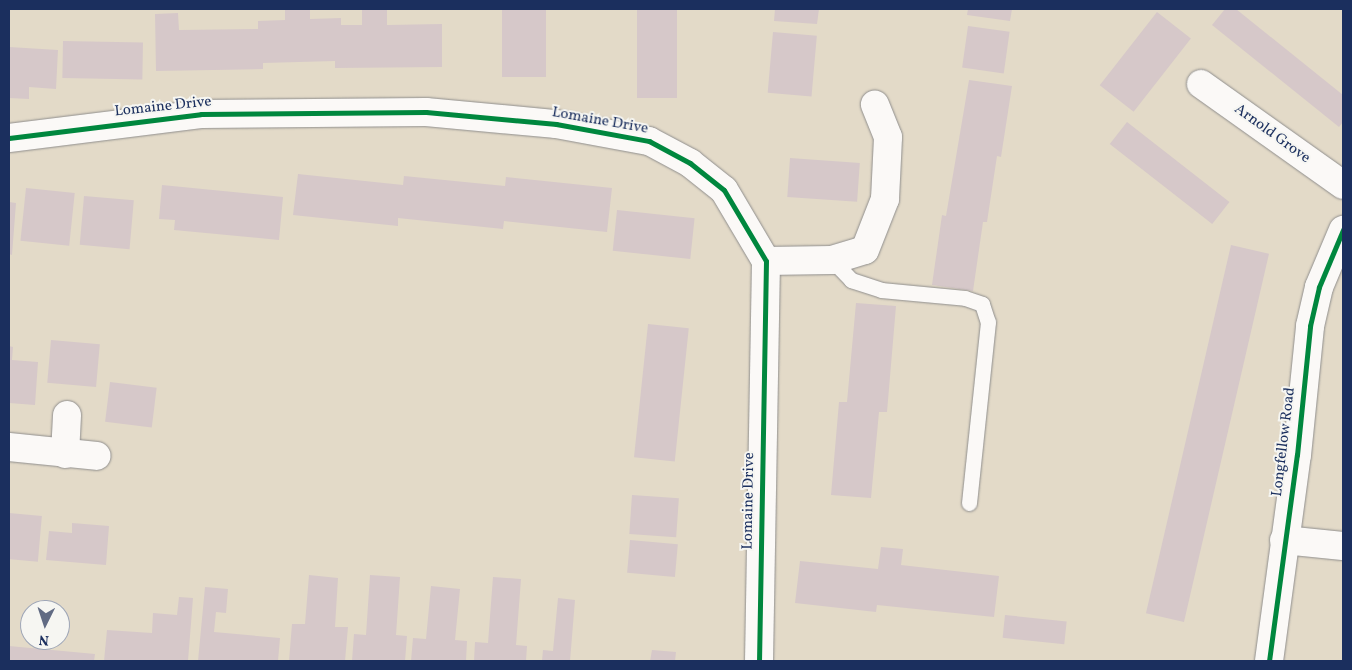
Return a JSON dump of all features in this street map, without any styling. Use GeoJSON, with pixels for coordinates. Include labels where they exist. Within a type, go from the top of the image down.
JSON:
{"type":"FeatureCollection","features":[{"type":"Feature","properties":{"kind":"street","name":"Arnold Grove"},"geometry":{"type":"LineString","coordinates":[[1201,84],[1343,185]]}},
{"type":"Feature","properties":{"kind":"street"},"geometry":{"type":"LineString","coordinates":[[766,261],[832,260],[865,250],[885,199],[888,137],[876,104]]}},
{"type":"Feature","properties":{"kind":"street","name":"Lomaine Drive"},"geometry":{"type":"LineString","coordinates":[[9,138],[201,114],[426,112],[556,124],[639,139],[690,163],[724,190],[766,261],[759,661]]}},
{"type":"Feature","properties":{"kind":"street","name":"Longfellow Road"},"geometry":{"type":"LineString","coordinates":[[1269,661],[1310,326],[1319,287],[1343,230]]}},
{"type":"Feature","properties":{"kind":"street"},"geometry":{"type":"LineString","coordinates":[[65,454],[67,414]]}},
{"type":"Feature","properties":{"kind":"street"},"geometry":{"type":"LineString","coordinates":[[9,447],[96,456]]}},
{"type":"Feature","properties":{"kind":"street"},"geometry":{"type":"LineString","coordinates":[[1284,540],[1343,546]]}},
{"type":"Feature","properties":{"kind":"lane"},"geometry":{"type":"LineString","coordinates":[[832,260],[851,280],[880,290],[965,298],[982,304],[988,322],[969,503]]}},
{"type":"Feature","properties":{"kind":"building"},"geometry":{"type":"Polygon","coordinates":[[[285,9],[310,9],[310,19],[341,18],[341,25],[362,25],[362,9],[387,9],[387,25],[442,24],[442,67],[335,68],[335,61],[263,63],[263,69],[156,71],[155,14],[178,13],[179,30],[258,29],[258,21],[285,20],[285,9]]]}},
{"type":"Feature","properties":{"kind":"building"},"geometry":{"type":"Polygon","coordinates":[[[502,9],[546,9],[546,77],[502,77],[502,9]]]}},
{"type":"Feature","properties":{"kind":"building"},"geometry":{"type":"Polygon","coordinates":[[[637,9],[677,9],[677,98],[637,98],[637,9]]]}},
{"type":"Feature","properties":{"kind":"building"},"geometry":{"type":"Polygon","coordinates":[[[775,9],[819,9],[817,24],[774,21],[775,9]]]}},
{"type":"Feature","properties":{"kind":"building"},"geometry":{"type":"Polygon","coordinates":[[[968,9],[1012,9],[1010,21],[967,15],[968,9]]]}},
{"type":"Feature","properties":{"kind":"building"},"geometry":{"type":"Polygon","coordinates":[[[1225,9],[1236,9],[1343,95],[1343,122],[1339,127],[1212,25],[1225,9]]]}},
{"type":"Feature","properties":{"kind":"building"},"geometry":{"type":"Polygon","coordinates":[[[1157,12],[1191,38],[1134,112],[1100,85],[1157,12]]]}},
{"type":"Feature","properties":{"kind":"building"},"geometry":{"type":"Polygon","coordinates":[[[968,26],[1010,32],[1004,73],[962,68],[968,26]]]}},
{"type":"Feature","properties":{"kind":"building"},"geometry":{"type":"Polygon","coordinates":[[[773,32],[817,36],[812,97],[768,93],[773,32]]]}},
{"type":"Feature","properties":{"kind":"building"},"geometry":{"type":"Polygon","coordinates":[[[63,41],[143,42],[142,79],[62,78],[63,41]]]}},
{"type":"Feature","properties":{"kind":"building"},"geometry":{"type":"Polygon","coordinates":[[[9,47],[58,50],[56,89],[29,87],[29,99],[9,98],[9,47]]]}},
{"type":"Feature","properties":{"kind":"building"},"geometry":{"type":"Polygon","coordinates":[[[969,80],[1012,86],[1001,157],[997,156],[987,222],[983,222],[973,291],[932,285],[942,215],[946,216],[969,80]]]}},
{"type":"Feature","properties":{"kind":"building"},"geometry":{"type":"Polygon","coordinates":[[[1127,122],[1229,202],[1212,224],[1110,144],[1127,122]]]}},
{"type":"Feature","properties":{"kind":"building"},"geometry":{"type":"Polygon","coordinates":[[[790,158],[860,163],[857,202],[787,197],[790,158]]]}},
{"type":"Feature","properties":{"kind":"building"},"geometry":{"type":"Polygon","coordinates":[[[298,174],[403,185],[404,176],[505,186],[506,177],[612,188],[607,232],[504,221],[503,229],[398,218],[398,226],[293,215],[298,174]]]}},
{"type":"Feature","properties":{"kind":"building"},"geometry":{"type":"Polygon","coordinates":[[[162,185],[283,197],[279,240],[174,230],[175,220],[159,219],[162,185]]]}},
{"type":"Feature","properties":{"kind":"building"},"geometry":{"type":"Polygon","coordinates":[[[26,188],[75,193],[69,246],[20,241],[26,188]]]}},
{"type":"Feature","properties":{"kind":"building"},"geometry":{"type":"Polygon","coordinates":[[[84,196],[134,200],[130,249],[80,245],[84,196]]]}},
{"type":"Feature","properties":{"kind":"building"},"geometry":{"type":"Polygon","coordinates":[[[9,202],[16,203],[12,255],[9,254],[9,202]]]}},
{"type":"Feature","properties":{"kind":"building"},"geometry":{"type":"Polygon","coordinates":[[[617,210],[695,218],[690,259],[613,251],[617,210]]]}},
{"type":"Feature","properties":{"kind":"building"},"geometry":{"type":"Polygon","coordinates":[[[1231,245],[1269,254],[1184,622],[1146,613],[1231,245]]]}},
{"type":"Feature","properties":{"kind":"building"},"geometry":{"type":"Polygon","coordinates":[[[856,303],[896,306],[887,412],[879,412],[871,498],[831,495],[839,402],[847,402],[856,303]]]}},
{"type":"Feature","properties":{"kind":"building"},"geometry":{"type":"Polygon","coordinates":[[[648,324],[689,328],[675,462],[634,457],[648,324]]]}},
{"type":"Feature","properties":{"kind":"building"},"geometry":{"type":"Polygon","coordinates":[[[51,340],[100,344],[96,387],[47,383],[51,340]]]}},
{"type":"Feature","properties":{"kind":"building"},"geometry":{"type":"Polygon","coordinates":[[[9,346],[13,347],[12,360],[38,362],[35,405],[9,403],[9,346]]]}},
{"type":"Feature","properties":{"kind":"building"},"geometry":{"type":"Polygon","coordinates":[[[110,382],[157,388],[152,427],[105,422],[110,382]]]}},
{"type":"Feature","properties":{"kind":"building"},"geometry":{"type":"Polygon","coordinates":[[[632,495],[679,498],[676,537],[629,534],[632,495]]]}},
{"type":"Feature","properties":{"kind":"building"},"geometry":{"type":"Polygon","coordinates":[[[9,513],[42,516],[38,562],[9,559],[9,513]]]}},
{"type":"Feature","properties":{"kind":"building"},"geometry":{"type":"Polygon","coordinates":[[[72,523],[109,526],[106,565],[46,560],[49,531],[72,533],[72,523]]]}},
{"type":"Feature","properties":{"kind":"building"},"geometry":{"type":"Polygon","coordinates":[[[630,540],[678,544],[675,577],[627,573],[630,540]]]}},
{"type":"Feature","properties":{"kind":"building"},"geometry":{"type":"Polygon","coordinates":[[[881,547],[903,549],[901,565],[999,576],[994,617],[877,605],[876,612],[795,603],[800,561],[878,569],[881,547]]]}},
{"type":"Feature","properties":{"kind":"building"},"geometry":{"type":"Polygon","coordinates":[[[309,575],[338,578],[335,627],[348,627],[345,661],[289,661],[292,624],[305,624],[309,575]]]}},
{"type":"Feature","properties":{"kind":"building"},"geometry":{"type":"Polygon","coordinates":[[[370,575],[400,577],[396,635],[407,636],[405,661],[352,661],[354,634],[366,635],[370,575]]]}},
{"type":"Feature","properties":{"kind":"building"},"geometry":{"type":"Polygon","coordinates":[[[493,577],[521,579],[516,645],[527,646],[526,661],[474,661],[475,642],[488,643],[493,577]]]}},
{"type":"Feature","properties":{"kind":"building"},"geometry":{"type":"Polygon","coordinates":[[[431,586],[460,589],[455,640],[467,641],[466,661],[411,661],[413,638],[426,639],[431,586]]]}},
{"type":"Feature","properties":{"kind":"building"},"geometry":{"type":"Polygon","coordinates":[[[205,587],[228,589],[226,613],[216,612],[214,632],[280,638],[278,661],[198,661],[205,587]]]}},
{"type":"Feature","properties":{"kind":"building"},"geometry":{"type":"Polygon","coordinates":[[[179,597],[193,598],[188,661],[104,661],[107,630],[152,633],[153,613],[177,615],[179,597]]]}},
{"type":"Feature","properties":{"kind":"building"},"geometry":{"type":"Polygon","coordinates":[[[558,598],[575,600],[570,661],[542,661],[543,650],[553,651],[558,598]]]}},
{"type":"Feature","properties":{"kind":"building"},"geometry":{"type":"Polygon","coordinates":[[[1005,615],[1067,621],[1064,644],[1003,638],[1005,615]]]}},
{"type":"Feature","properties":{"kind":"building"},"geometry":{"type":"Polygon","coordinates":[[[9,646],[20,647],[20,650],[52,650],[95,654],[94,661],[9,661],[9,646]]]}},
{"type":"Feature","properties":{"kind":"building"},"geometry":{"type":"Polygon","coordinates":[[[652,650],[676,652],[675,661],[650,661],[652,650]]]}},
{"type":"Feature","properties":{"kind":"cycle path"},"geometry":{"type":"LineString","coordinates":[[9,138],[201,114],[426,112],[556,124],[649,141],[690,163],[724,190],[766,261],[759,661]]}},
{"type":"Feature","properties":{"kind":"cycle path"},"geometry":{"type":"LineString","coordinates":[[1269,661],[1297,455],[1310,326],[1319,287],[1343,230]]}}]}
